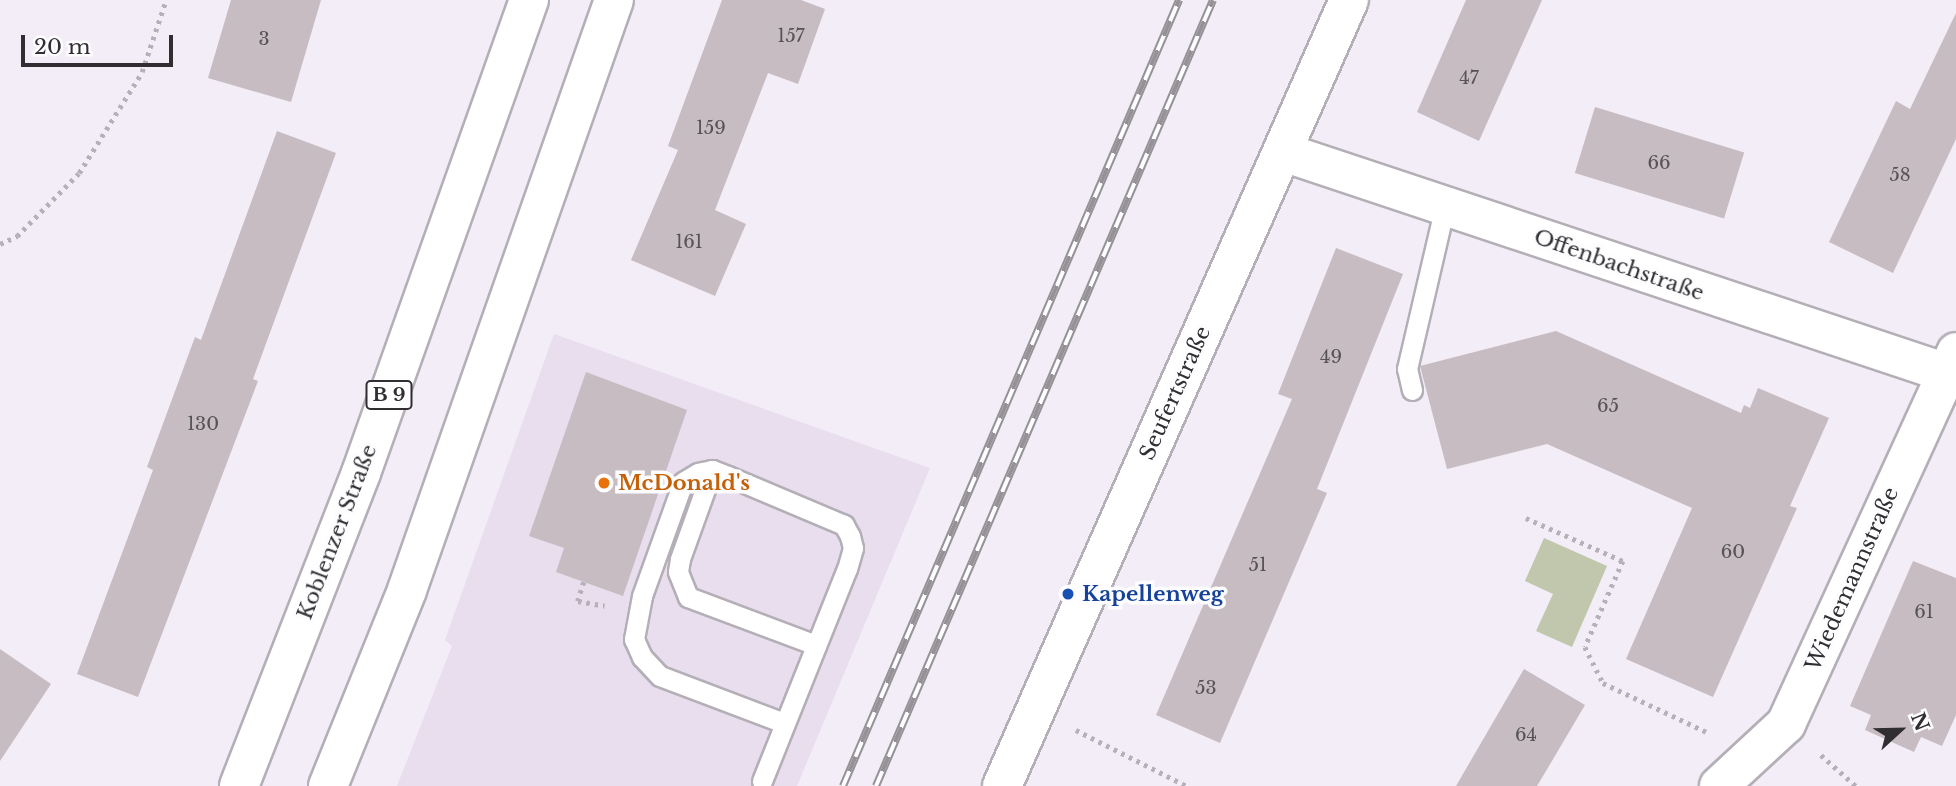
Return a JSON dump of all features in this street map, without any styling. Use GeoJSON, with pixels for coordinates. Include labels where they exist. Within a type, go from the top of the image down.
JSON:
{"type":"FeatureCollection","features":[{"type":"Feature","properties":{"kind":"street","name":"Koblenzer Straße"},"geometry":{"type":"LineString","coordinates":[[239,786],[361,473],[529,0]]}},
{"type":"Feature","properties":{"kind":"street"},"geometry":{"type":"LineString","coordinates":[[328,786],[407,590],[614,0]]}},
{"type":"Feature","properties":{"kind":"street","name":"Seufertstraße"},"geometry":{"type":"LineString","coordinates":[[1002,786],[1349,0]]}},
{"type":"Feature","properties":{"kind":"street","name":"Offenbachstraße"},"geometry":{"type":"LineString","coordinates":[[1283,152],[1444,206],[1952,367]]}},
{"type":"Feature","properties":{"kind":"street","name":"Wiedemannstraße"},"geometry":{"type":"LineString","coordinates":[[1719,786],[1786,724],[1952,367]]}},
{"type":"Feature","properties":{"kind":"lane"},"geometry":{"type":"LineString","coordinates":[[1412,390],[1407,369],[1444,206]]}},
{"type":"Feature","properties":{"kind":"lane"},"geometry":{"type":"LineString","coordinates":[[720,473],[680,559],[678,572],[688,597],[816,646]]}},
{"type":"Feature","properties":{"kind":"lane"},"geometry":{"type":"LineString","coordinates":[[762,781],[847,569],[853,548],[850,536],[844,526],[720,473],[683,482],[642,596],[634,639],[642,657],[660,676],[784,723]]}},
{"type":"Feature","properties":{"kind":"path"},"geometry":{"type":"LineString","coordinates":[[0,244],[17,236],[79,173],[142,72],[166,0]]}},
{"type":"Feature","properties":{"kind":"path"},"geometry":{"type":"LineString","coordinates":[[1526,518],[1623,561],[1585,647],[1603,683],[1754,754]]}},
{"type":"Feature","properties":{"kind":"path"},"geometry":{"type":"LineString","coordinates":[[1035,709],[1187,786]]}},
{"type":"Feature","properties":{"kind":"shaded area"},"geometry":{"type":"Polygon","coordinates":[[[554,334],[930,468],[797,786],[397,786],[452,646],[445,640],[554,334]]]}},
{"type":"Feature","properties":{"kind":"green space"},"geometry":{"type":"Polygon","coordinates":[[[1544,538],[1607,566],[1572,647],[1536,631],[1553,594],[1525,581],[1544,538]]]}},
{"type":"Feature","properties":{"kind":"building"},"geometry":{"type":"Polygon","coordinates":[[[231,0],[321,0],[291,102],[208,78],[231,0]]]}},
{"type":"Feature","properties":{"kind":"building"},"geometry":{"type":"Polygon","coordinates":[[[722,0],[801,0],[825,9],[798,84],[768,73],[715,210],[746,224],[715,296],[631,260],[678,150],[668,146],[722,0]]]}},
{"type":"Feature","properties":{"kind":"building"},"geometry":{"type":"Polygon","coordinates":[[[1466,0],[1542,0],[1479,141],[1417,112],[1466,0]]]}},
{"type":"Feature","properties":{"kind":"building"},"geometry":{"type":"Polygon","coordinates":[[[1956,13],[1956,139],[1893,273],[1829,242],[1896,101],[1910,109],[1956,13]]]}},
{"type":"Feature","properties":{"kind":"building"},"geometry":{"type":"Polygon","coordinates":[[[1595,107],[1744,153],[1724,219],[1575,173],[1595,107]]]}},
{"type":"Feature","properties":{"kind":"building"},"geometry":{"type":"Polygon","coordinates":[[[277,131],[336,153],[253,379],[258,381],[138,697],[77,674],[153,470],[147,467],[195,337],[201,340],[277,131]]]}},
{"type":"Feature","properties":{"kind":"building"},"geometry":{"type":"Polygon","coordinates":[[[1336,248],[1403,274],[1317,489],[1327,493],[1220,743],[1156,715],[1292,399],[1278,394],[1336,248]]]}},
{"type":"Feature","properties":{"kind":"building"},"geometry":{"type":"Polygon","coordinates":[[[1556,331],[1741,413],[1744,405],[1750,408],[1758,388],[1829,418],[1790,506],[1797,508],[1713,697],[1626,659],[1692,508],[1547,444],[1447,469],[1420,366],[1556,331]]]}},
{"type":"Feature","properties":{"kind":"building","name":"McDonald's"},"geometry":{"type":"Polygon","coordinates":[[[586,372],[687,410],[623,596],[556,572],[564,548],[529,536],[586,372]]]}},
{"type":"Feature","properties":{"kind":"building"},"geometry":{"type":"Polygon","coordinates":[[[1913,561],[1956,578],[1956,715],[1942,746],[1921,737],[1914,752],[1865,730],[1871,715],[1850,706],[1913,561]]]}},
{"type":"Feature","properties":{"kind":"building"},"geometry":{"type":"Polygon","coordinates":[[[0,649],[51,684],[0,761],[0,649]]]}},
{"type":"Feature","properties":{"kind":"building"},"geometry":{"type":"Polygon","coordinates":[[[1524,669],[1585,705],[1537,786],[1456,786],[1524,669]]]}},
{"type":"Feature","properties":{"kind":"railway"},"geometry":{"type":"LineString","coordinates":[[843,786],[1179,0]]}},
{"type":"Feature","properties":{"kind":"railway"},"geometry":{"type":"LineString","coordinates":[[876,786],[1213,0]]}},
{"type":"Feature","properties":{"kind":"place","name":"McDonald's"},"geometry":{"type":"Point","coordinates":[604,483]}},
{"type":"Feature","properties":{"kind":"place","name":"Kapellenweg"},"geometry":{"type":"Point","coordinates":[1068,594]}}]}
